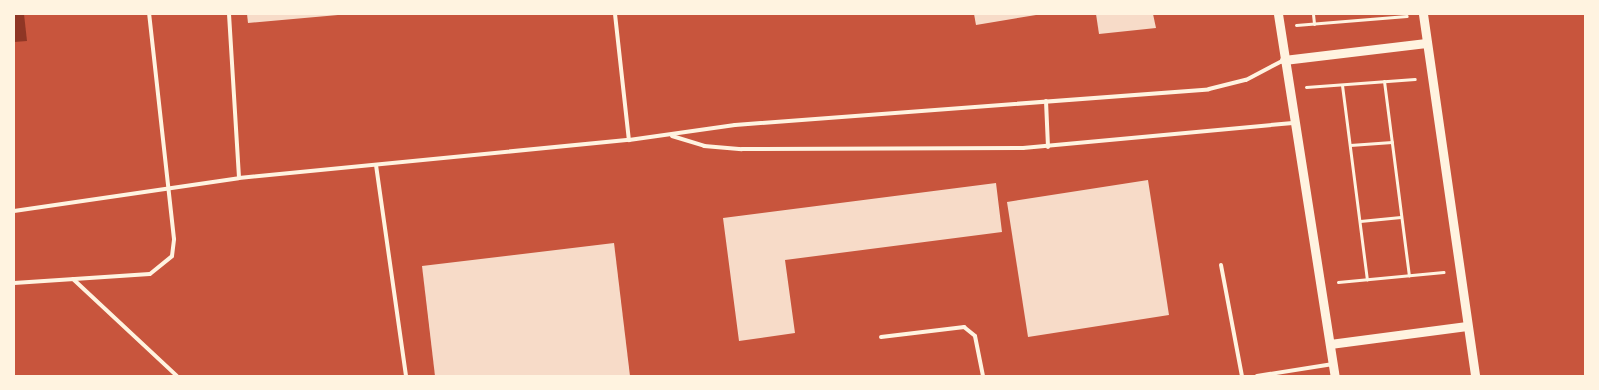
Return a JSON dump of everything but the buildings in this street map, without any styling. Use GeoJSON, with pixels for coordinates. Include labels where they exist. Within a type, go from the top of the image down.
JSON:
{"type":"FeatureCollection","features":[{"type":"Feature","properties":{"kind":"street"},"geometry":{"type":"LineString","coordinates":[[1278,14],[1293,123],[1335,376]]}},
{"type":"Feature","properties":{"kind":"street"},"geometry":{"type":"LineString","coordinates":[[1424,14],[1426,43],[1475,376]]}},
{"type":"Feature","properties":{"kind":"street"},"geometry":{"type":"LineString","coordinates":[[1284,60],[1426,43]]}},
{"type":"Feature","properties":{"kind":"street"},"geometry":{"type":"LineString","coordinates":[[1330,344],[1467,326]]}},
{"type":"Feature","properties":{"kind":"lane"},"geometry":{"type":"LineString","coordinates":[[14,283],[150,274],[167,263],[174,248],[149,14]]}},
{"type":"Feature","properties":{"kind":"lane"},"geometry":{"type":"LineString","coordinates":[[229,14],[239,178]]}},
{"type":"Feature","properties":{"kind":"lane"},"geometry":{"type":"LineString","coordinates":[[616,14],[628,140]]}},
{"type":"Feature","properties":{"kind":"lane"},"geometry":{"type":"LineString","coordinates":[[14,211],[239,178],[628,140],[735,125],[1228,86],[1284,60]]}},
{"type":"Feature","properties":{"kind":"lane"},"geometry":{"type":"LineString","coordinates":[[1046,101],[1048,147]]}},
{"type":"Feature","properties":{"kind":"lane"},"geometry":{"type":"LineString","coordinates":[[670,135],[704,146],[742,149],[1048,147],[1293,123]]}},
{"type":"Feature","properties":{"kind":"lane"},"geometry":{"type":"LineString","coordinates":[[376,165],[406,376]]}},
{"type":"Feature","properties":{"kind":"lane"},"geometry":{"type":"LineString","coordinates":[[1221,265],[1242,376]]}},
{"type":"Feature","properties":{"kind":"lane"},"geometry":{"type":"LineString","coordinates":[[73,279],[177,376]]}},
{"type":"Feature","properties":{"kind":"lane"},"geometry":{"type":"LineString","coordinates":[[881,337],[964,328],[975,336],[983,376]]}},
{"type":"Feature","properties":{"kind":"lane"},"geometry":{"type":"LineString","coordinates":[[1257,376],[1333,364]]}},
{"type":"Feature","properties":{"kind":"path"},"geometry":{"type":"LineString","coordinates":[[1313,14],[1314,24]]}},
{"type":"Feature","properties":{"kind":"path"},"geometry":{"type":"LineString","coordinates":[[1280,27],[1391,15],[1424,14]]}},
{"type":"Feature","properties":{"kind":"path"},"geometry":{"type":"LineString","coordinates":[[1288,89],[1432,78]]}},
{"type":"Feature","properties":{"kind":"path"},"geometry":{"type":"LineString","coordinates":[[1384,81],[1409,275]]}},
{"type":"Feature","properties":{"kind":"path"},"geometry":{"type":"LineString","coordinates":[[1342,84],[1367,279]]}},
{"type":"Feature","properties":{"kind":"path"},"geometry":{"type":"LineString","coordinates":[[1350,145],[1392,142]]}},
{"type":"Feature","properties":{"kind":"path"},"geometry":{"type":"LineString","coordinates":[[1360,221],[1402,217]]}},
{"type":"Feature","properties":{"kind":"path"},"geometry":{"type":"LineString","coordinates":[[1320,284],[1459,271]]}},
{"type":"Feature","properties":{"kind":"shaded area"},"geometry":{"type":"Polygon","coordinates":[[[14,14],[24,14],[27,41],[14,42],[14,14]]]}}]}
